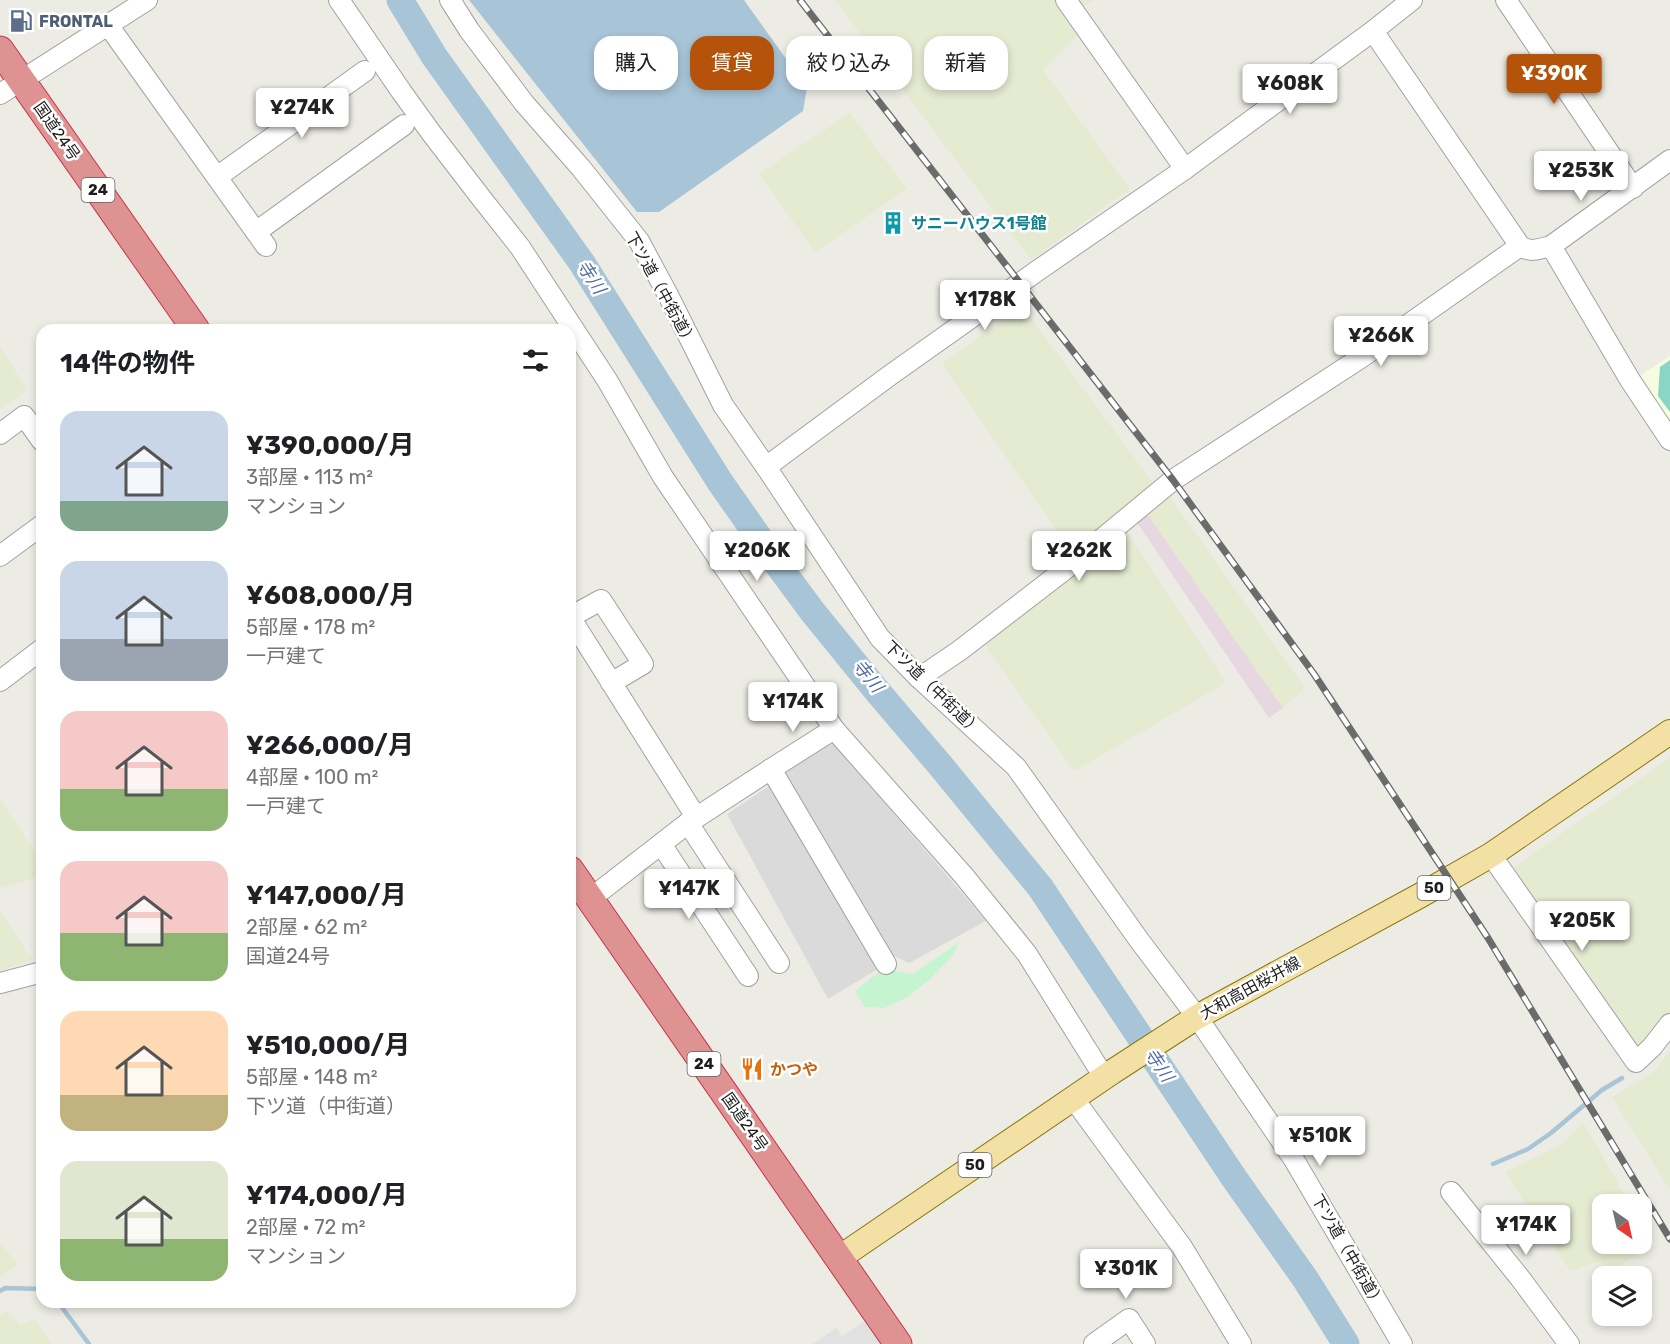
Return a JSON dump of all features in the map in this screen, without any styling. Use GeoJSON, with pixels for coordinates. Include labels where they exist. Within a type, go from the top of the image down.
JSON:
{"type":"FeatureCollection","features":[{"type":"Feature","properties":{"kind":"highway","name":"国道24号"},"geometry":{"type":"LineString","coordinates":[[0,50],[11,88],[191,324]]}},
{"type":"Feature","properties":{"kind":"highway","name":"国道24号"},"geometry":{"type":"LineString","coordinates":[[576,879],[898,1344]]}},
{"type":"Feature","properties":{"kind":"main road","name":"大和高田桜井線"},"geometry":{"type":"LineString","coordinates":[[838,1258],[1191,1020],[1491,855],[1670,732]]}},
{"type":"Feature","properties":{"kind":"street"},"geometry":{"type":"LineString","coordinates":[[11,88],[147,0]]}},
{"type":"Feature","properties":{"kind":"street"},"geometry":{"type":"LineString","coordinates":[[339,0],[407,99],[520,247],[570,324]]}},
{"type":"Feature","properties":{"kind":"street","name":"下ツ道（中街道）"},"geometry":{"type":"LineString","coordinates":[[450,0],[469,30],[524,103],[581,168],[639,241],[723,405],[880,638],[919,678],[1016,766],[1191,1020],[1293,1158],[1402,1344]]}},
{"type":"Feature","properties":{"kind":"street"},"geometry":{"type":"LineString","coordinates":[[1066,0],[1185,169]]}},
{"type":"Feature","properties":{"kind":"street"},"geometry":{"type":"LineString","coordinates":[[766,467],[889,375],[1185,169],[1412,0]]}},
{"type":"Feature","properties":{"kind":"street"},"geometry":{"type":"LineString","coordinates":[[1506,0],[1633,188]]}},
{"type":"Feature","properties":{"kind":"street"},"geometry":{"type":"LineString","coordinates":[[108,25],[261,239],[404,125]]}},
{"type":"Feature","properties":{"kind":"street"},"geometry":{"type":"LineString","coordinates":[[1373,31],[1520,246],[1525,250],[1551,246],[1670,160]]}},
{"type":"Feature","properties":{"kind":"street"},"geometry":{"type":"LineString","coordinates":[[217,177],[365,71]]}},
{"type":"Feature","properties":{"kind":"street"},"geometry":{"type":"LineString","coordinates":[[919,678],[959,651],[1064,571],[1173,480],[1362,357],[1520,246]]}},
{"type":"Feature","properties":{"kind":"street"},"geometry":{"type":"LineString","coordinates":[[1551,246],[1630,380],[1670,440]]}},
{"type":"Feature","properties":{"kind":"street"},"geometry":{"type":"LineString","coordinates":[[576,333],[607,380],[663,477],[834,729],[964,876],[1027,954],[1108,1075]]}},
{"type":"Feature","properties":{"kind":"street"},"geometry":{"type":"LineString","coordinates":[[0,434],[24,416],[36,433]]}},
{"type":"Feature","properties":{"kind":"street"},"geometry":{"type":"LineString","coordinates":[[0,556],[36,529]]}},
{"type":"Feature","properties":{"kind":"street"},"geometry":{"type":"LineString","coordinates":[[0,681],[36,654]]}},
{"type":"Feature","properties":{"kind":"street"},"geometry":{"type":"LineString","coordinates":[[611,683],[779,963]]}},
{"type":"Feature","properties":{"kind":"street"},"geometry":{"type":"LineString","coordinates":[[590,899],[692,820],[834,729]]}},
{"type":"Feature","properties":{"kind":"street"},"geometry":{"type":"LineString","coordinates":[[771,769],[886,964]]}},
{"type":"Feature","properties":{"kind":"street"},"geometry":{"type":"LineString","coordinates":[[661,844],[748,976]]}},
{"type":"Feature","properties":{"kind":"street"},"geometry":{"type":"LineString","coordinates":[[1491,855],[1636,1062],[1652,1047],[1670,1024]]}},
{"type":"Feature","properties":{"kind":"street"},"geometry":{"type":"LineString","coordinates":[[0,984],[36,974]]}},
{"type":"Feature","properties":{"kind":"street"},"geometry":{"type":"LineString","coordinates":[[1073,1098],[1182,1247],[1241,1344]]}},
{"type":"Feature","properties":{"kind":"street"},"geometry":{"type":"LineString","coordinates":[[1451,1192],[1569,1344]]}},
{"type":"Feature","properties":{"kind":"street"},"geometry":{"type":"LineString","coordinates":[[1094,1344],[1128,1319],[1145,1344]]}},
{"type":"Feature","properties":{"kind":"shaded area"},"geometry":{"type":"Polygon","coordinates":[[[469,0],[744,0],[770,36],[690,36],[690,90],[774,90],[774,42],[786,59],[786,90],[807,90],[803,111],[659,212],[637,212],[469,0]]]}},
{"type":"Feature","properties":{"kind":"shaded area"},"geometry":{"type":"Polygon","coordinates":[[[835,0],[1094,0],[1071,14],[1083,30],[1043,70],[1130,189],[1031,260],[903,90],[912,90],[912,36],[862,36],[835,0]]]}},
{"type":"Feature","properties":{"kind":"shaded area"},"geometry":{"type":"Polygon","coordinates":[[[850,113],[907,189],[815,252],[759,174],[850,113]]]}},
{"type":"Feature","properties":{"kind":"shaded area"},"geometry":{"type":"Polygon","coordinates":[[[1022,306],[1156,487],[1072,553],[942,364],[1022,306]]]}},
{"type":"Feature","properties":{"kind":"shaded area"},"geometry":{"type":"Polygon","coordinates":[[[0,346],[27,390],[0,409],[0,346]]]}},
{"type":"Feature","properties":{"kind":"shaded area"},"geometry":{"type":"Polygon","coordinates":[[[1670,356],[1670,423],[1638,377],[1670,356]]]}},
{"type":"Feature","properties":{"kind":"shaded area"},"geometry":{"type":"Polygon","coordinates":[[[1670,360],[1670,412],[1658,396],[1660,367],[1670,360]]]}},
{"type":"Feature","properties":{"kind":"shaded area"},"geometry":{"type":"Polygon","coordinates":[[[1170,497],[1305,688],[1283,708],[1148,515],[1170,497]]]}},
{"type":"Feature","properties":{"kind":"shaded area"},"geometry":{"type":"Polygon","coordinates":[[[1148,515],[1283,708],[1269,718],[1136,521],[1148,515]]]}},
{"type":"Feature","properties":{"kind":"shaded area"},"geometry":{"type":"Polygon","coordinates":[[[1127,531],[1226,683],[1074,771],[981,640],[1127,531]]]}},
{"type":"Feature","properties":{"kind":"shaded area"},"geometry":{"type":"Polygon","coordinates":[[[832,742],[986,921],[909,963],[890,954],[783,772],[832,742]]]}},
{"type":"Feature","properties":{"kind":"shaded area"},"geometry":{"type":"Polygon","coordinates":[[[1670,758],[1670,1016],[1635,1055],[1510,871],[1670,758]]]}},
{"type":"Feature","properties":{"kind":"shaded area"},"geometry":{"type":"Polygon","coordinates":[[[769,786],[886,964],[828,999],[727,814],[769,786]]]}},
{"type":"Feature","properties":{"kind":"shaded area"},"geometry":{"type":"Polygon","coordinates":[[[0,800],[36,853],[36,878],[0,888],[0,800]]]}},
{"type":"Feature","properties":{"kind":"shaded area"},"geometry":{"type":"Polygon","coordinates":[[[0,911],[32,960],[0,971],[0,911]]]}},
{"type":"Feature","properties":{"kind":"shaded area"},"geometry":{"type":"Polygon","coordinates":[[[959,942],[952,956],[930,979],[908,997],[884,1008],[865,1007],[855,992],[881,972],[913,974],[959,942]]]}},
{"type":"Feature","properties":{"kind":"shaded area"},"geometry":{"type":"Polygon","coordinates":[[[1670,1051],[1670,1190],[1612,1097],[1654,1072],[1670,1051]]]}},
{"type":"Feature","properties":{"kind":"shaded area"},"geometry":{"type":"Polygon","coordinates":[[[1583,1122],[1624,1194],[1592,1194],[1592,1254],[1638,1254],[1620,1266],[1604,1266],[1601,1261],[1570,1271],[1505,1172],[1561,1145],[1583,1122]]]}},
{"type":"Feature","properties":{"kind":"shaded area"},"geometry":{"type":"Polygon","coordinates":[[[0,1243],[18,1264],[0,1277],[0,1243]]]}},
{"type":"Feature","properties":{"kind":"shaded area"},"geometry":{"type":"Polygon","coordinates":[[[6,1311],[20,1325],[35,1319],[51,1344],[0,1344],[0,1316],[6,1311]]]}},
{"type":"Feature","properties":{"kind":"shaded area"},"geometry":{"type":"Polygon","coordinates":[[[864,1321],[881,1344],[813,1344],[836,1328],[842,1336],[864,1321]]]}},
{"type":"Feature","properties":{"kind":"waterway","name":"寺川"},"geometry":{"type":"LineString","coordinates":[[400,0],[434,56],[582,263],[720,482],[781,569],[877,691],[1040,887],[1234,1178],[1306,1280],[1346,1344]]}},
{"type":"Feature","properties":{"kind":"waterway"},"geometry":{"type":"LineString","coordinates":[[1493,1164],[1528,1149],[1551,1133],[1602,1090],[1622,1078]]}},
{"type":"Feature","properties":{"kind":"waterway"},"geometry":{"type":"LineString","coordinates":[[0,1291],[5,1288],[36,1289]]}},
{"type":"Feature","properties":{"kind":"waterway"},"geometry":{"type":"LineString","coordinates":[[62,1308],[89,1344]]}},
{"type":"Feature","properties":{"kind":"railway"},"geometry":{"type":"LineString","coordinates":[[800,0],[1173,480],[1314,674],[1488,938],[1670,1239]]}},
{"type":"Feature","properties":{"kind":"place","name":"FRONTAL"},"geometry":{"type":"Point","coordinates":[21,21]}},
{"type":"Feature","properties":{"kind":"place","name":"サニーハウス1号館"},"geometry":{"type":"Point","coordinates":[893,223]}},
{"type":"Feature","properties":{"kind":"place","name":"かつや"},"geometry":{"type":"Point","coordinates":[752,1069]}}]}
